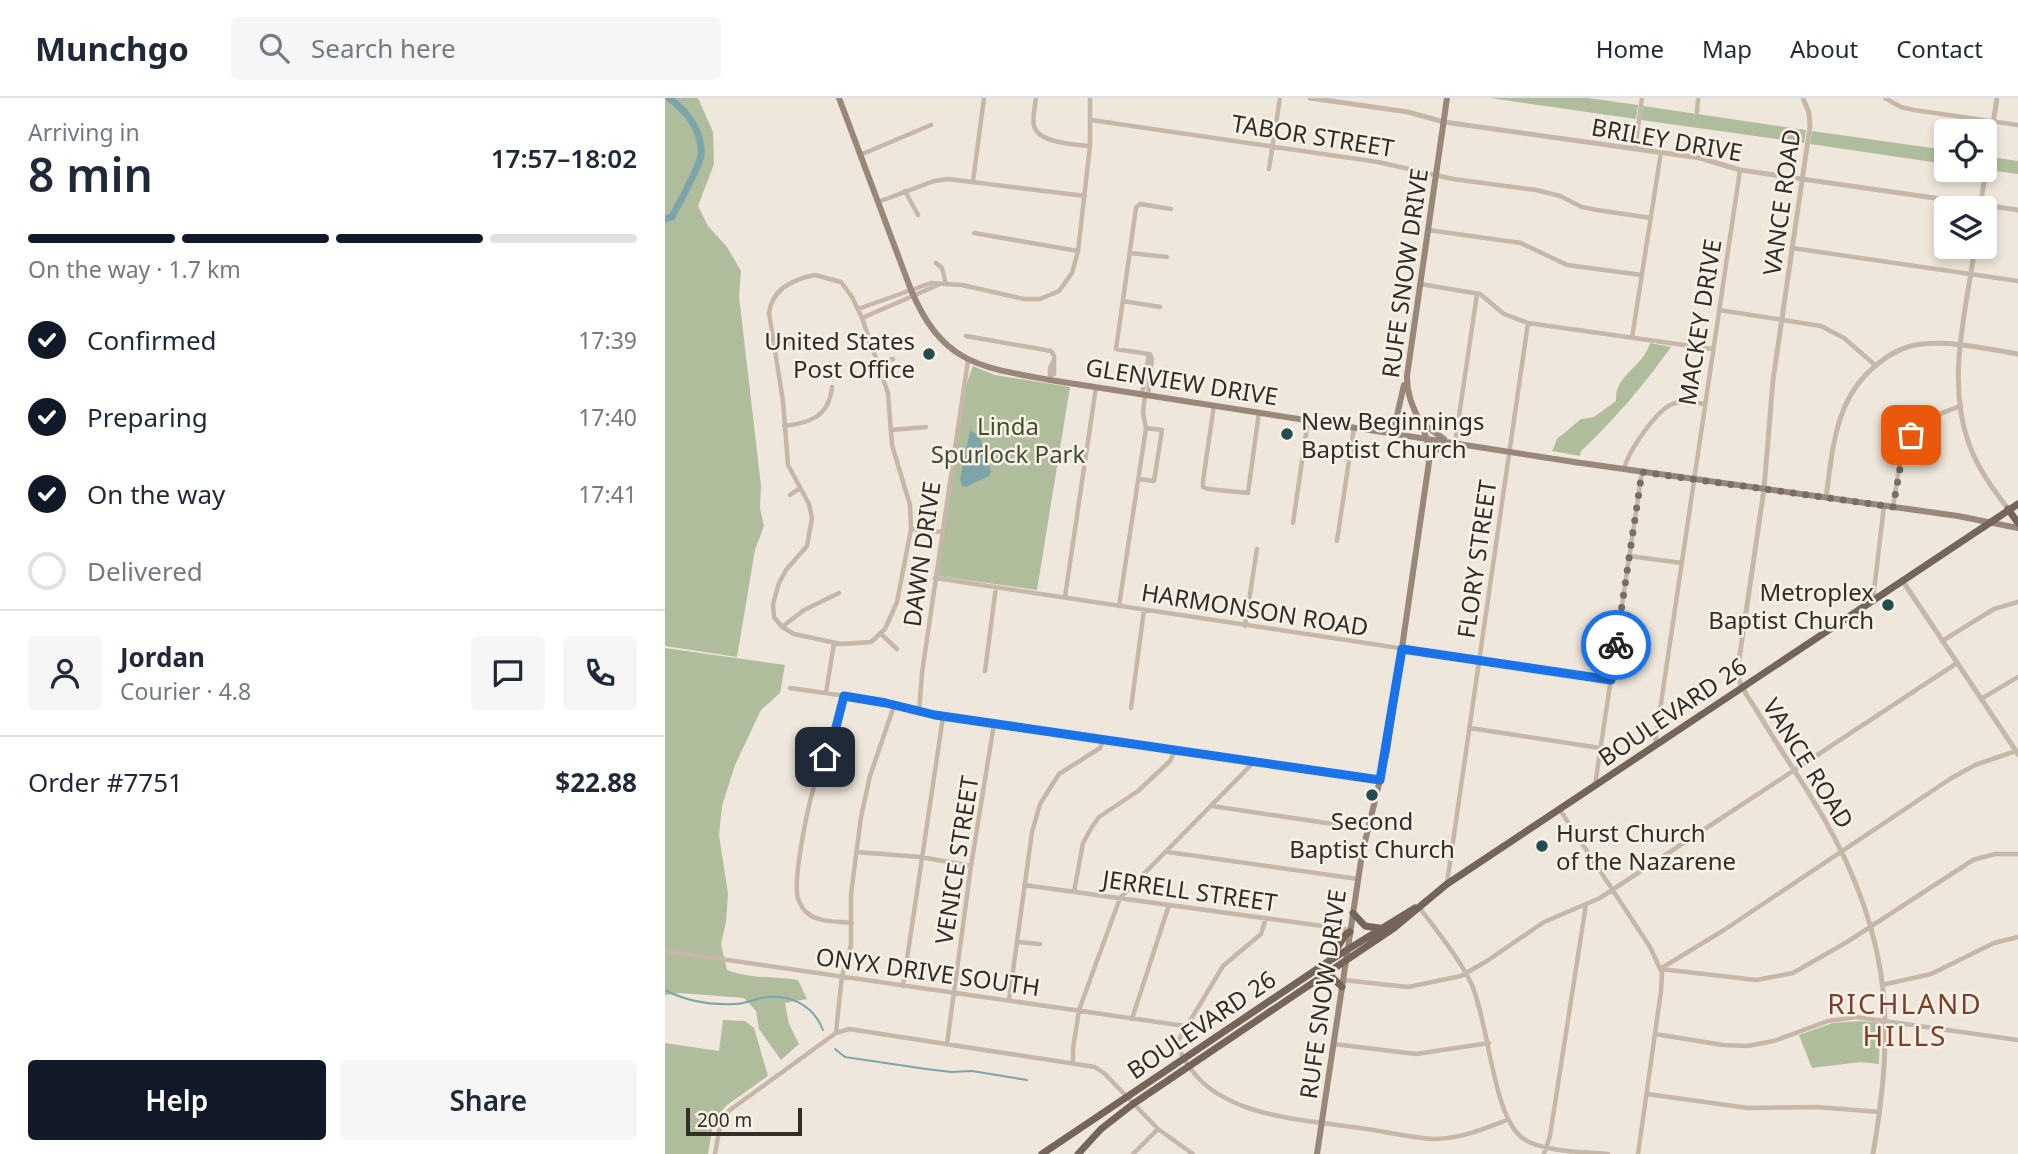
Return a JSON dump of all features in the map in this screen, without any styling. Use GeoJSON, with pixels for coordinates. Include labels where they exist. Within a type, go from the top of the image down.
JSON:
{"type":"FeatureCollection","features":[{"type":"Feature","properties":{"kind":"main road","name":"GLENVIEW DRIVE"},"geometry":{"type":"LineString","coordinates":[[839,98],[912,293],[932,329],[947,346],[968,360],[993,370],[1642,472],[2018,525]]}},
{"type":"Feature","properties":{"kind":"main road","name":"RUFE SNOW DRIVE"},"geometry":{"type":"LineString","coordinates":[[1317,1154],[1358,879],[1380,780],[1402,649],[1429,456],[1427,438],[1409,400],[1407,376],[1447,98]]}},
{"type":"Feature","properties":{"kind":"main road"},"geometry":{"type":"LineString","coordinates":[[1386,432],[1395,424],[1407,376]]}},
{"type":"Feature","properties":{"kind":"main road"},"geometry":{"type":"LineString","coordinates":[[1418,421],[1452,442]]}},
{"type":"Feature","properties":{"kind":"main road"},"geometry":{"type":"LineString","coordinates":[[1429,456],[1440,447],[1466,444]]}},
{"type":"Feature","properties":{"kind":"main road","name":"BOULEVARD 26"},"geometry":{"type":"LineString","coordinates":[[1265,1010],[1329,961],[1394,928],[1447,884],[2018,504]]}},
{"type":"Feature","properties":{"kind":"main road"},"geometry":{"type":"LineString","coordinates":[[2008,509],[2018,525]]}},
{"type":"Feature","properties":{"kind":"main road","name":"BOULEVARD 26"},"geometry":{"type":"LineString","coordinates":[[1045,1153],[1130,1101],[1265,1010],[1321,976],[1380,928],[1419,906]]}},
{"type":"Feature","properties":{"kind":"main road"},"geometry":{"type":"LineString","coordinates":[[1353,913],[1365,926],[1380,928]]}},
{"type":"Feature","properties":{"kind":"main road"},"geometry":{"type":"LineString","coordinates":[[1329,961],[1346,934],[1351,931]]}},
{"type":"Feature","properties":{"kind":"main road"},"geometry":{"type":"LineString","coordinates":[[1321,976],[1343,983]]}},
{"type":"Feature","properties":{"kind":"main road","name":"BOULEVARD 26"},"geometry":{"type":"LineString","coordinates":[[1078,1154],[1130,1101]]}},
{"type":"Feature","properties":{"kind":"street"},"geometry":{"type":"LineString","coordinates":[[973,181],[984,98]]}},
{"type":"Feature","properties":{"kind":"street"},"geometry":{"type":"LineString","coordinates":[[1036,98],[1034,126],[1039,134],[1054,141],[1090,146]]}},
{"type":"Feature","properties":{"kind":"street"},"geometry":{"type":"LineString","coordinates":[[862,318],[926,284],[962,285],[1024,299],[1040,299],[1065,285],[1072,273],[1078,251],[1090,146],[1090,98]]}},
{"type":"Feature","properties":{"kind":"street"},"geometry":{"type":"LineString","coordinates":[[1269,169],[1279,98]]}},
{"type":"Feature","properties":{"kind":"street","name":"BRILEY DRIVE"},"geometry":{"type":"LineString","coordinates":[[1310,98],[1408,112],[1444,122],[1700,158],[1740,170],[1934,199]]}},
{"type":"Feature","properties":{"kind":"street"},"geometry":{"type":"LineString","coordinates":[[1635,149],[1642,98]]}},
{"type":"Feature","properties":{"kind":"street"},"geometry":{"type":"LineString","coordinates":[[1697,111],[1698,98]]}},
{"type":"Feature","properties":{"kind":"street","name":"VANCE ROAD"},"geometry":{"type":"LineString","coordinates":[[1803,98],[1809,113],[1810,126],[1770,405],[1764,489],[1737,677],[1842,851],[1869,928],[1882,985],[1884,1020],[1884,1075],[1873,1154]]}},
{"type":"Feature","properties":{"kind":"street"},"geometry":{"type":"LineString","coordinates":[[1885,98],[1914,110],[1973,119]]}},
{"type":"Feature","properties":{"kind":"street"},"geometry":{"type":"LineString","coordinates":[[1994,119],[1997,98]]}},
{"type":"Feature","properties":{"kind":"street","name":"TABOR STREET"},"geometry":{"type":"LineString","coordinates":[[1091,120],[1378,162],[1437,175],[1536,190],[1560,196],[1582,207],[1651,218]]}},
{"type":"Feature","properties":{"kind":"street"},"geometry":{"type":"LineString","coordinates":[[1997,122],[2018,125]]}},
{"type":"Feature","properties":{"kind":"street"},"geometry":{"type":"LineString","coordinates":[[860,155],[931,125]]}},
{"type":"Feature","properties":{"kind":"street"},"geometry":{"type":"LineString","coordinates":[[1632,338],[1661,152]]}},
{"type":"Feature","properties":{"kind":"street","name":"MACKEY DRIVE"},"geometry":{"type":"LineString","coordinates":[[1655,746],[1740,170]]}},
{"type":"Feature","properties":{"kind":"street"},"geometry":{"type":"LineString","coordinates":[[878,202],[939,180],[973,181],[1085,196]]}},
{"type":"Feature","properties":{"kind":"street"},"geometry":{"type":"LineString","coordinates":[[905,191],[918,215]]}},
{"type":"Feature","properties":{"kind":"street"},"geometry":{"type":"LineString","coordinates":[[1119,606],[1146,428],[1143,413],[1149,354],[1116,349],[1137,205],[1171,209]]}},
{"type":"Feature","properties":{"kind":"street","name":"BRILEY DRIVE"},"geometry":{"type":"LineString","coordinates":[[1997,208],[2018,210]]}},
{"type":"Feature","properties":{"kind":"street"},"geometry":{"type":"LineString","coordinates":[[1428,230],[1521,243],[1567,265],[1642,275]]}},
{"type":"Feature","properties":{"kind":"street"},"geometry":{"type":"LineString","coordinates":[[974,233],[1078,251]]}},
{"type":"Feature","properties":{"kind":"street"},"geometry":{"type":"LineString","coordinates":[[1792,248],[2018,281]]}},
{"type":"Feature","properties":{"kind":"street"},"geometry":{"type":"LineString","coordinates":[[1130,253],[1167,257]]}},
{"type":"Feature","properties":{"kind":"street"},"geometry":{"type":"LineString","coordinates":[[1973,259],[1958,381],[1961,406],[1966,434],[1973,452],[1989,483],[2008,509]]}},
{"type":"Feature","properties":{"kind":"street"},"geometry":{"type":"LineString","coordinates":[[936,263],[941,268],[946,284]]}},
{"type":"Feature","properties":{"kind":"street"},"geometry":{"type":"LineString","coordinates":[[815,275],[837,279],[848,290],[858,309],[888,393],[892,445],[910,505],[911,529],[892,618],[881,634],[871,642],[860,644],[834,643],[794,634],[782,627],[774,617],[776,590],[786,570],[807,546],[811,508],[788,465],[783,401],[769,313],[771,303],[784,287],[796,279],[815,275]]}},
{"type":"Feature","properties":{"kind":"street"},"geometry":{"type":"LineString","coordinates":[[1420,284],[1477,293],[1504,314],[1528,323],[1712,349]]}},
{"type":"Feature","properties":{"kind":"street"},"geometry":{"type":"LineString","coordinates":[[858,309],[912,293]]}},
{"type":"Feature","properties":{"kind":"street"},"geometry":{"type":"LineString","coordinates":[[1452,442],[1477,293]]}},
{"type":"Feature","properties":{"kind":"street"},"geometry":{"type":"LineString","coordinates":[[1123,301],[1160,307]]}},
{"type":"Feature","properties":{"kind":"street"},"geometry":{"type":"LineString","coordinates":[[1719,310],[1814,324],[1830,330],[1875,365]]}},
{"type":"Feature","properties":{"kind":"street","name":"FLORY STREET"},"geometry":{"type":"LineString","coordinates":[[1447,884],[1528,323]]}},
{"type":"Feature","properties":{"kind":"street"},"geometry":{"type":"LineString","coordinates":[[966,336],[1051,351],[1054,360],[1050,368],[1050,378]]}},
{"type":"Feature","properties":{"kind":"street"},"geometry":{"type":"LineString","coordinates":[[773,346],[812,341]]}},
{"type":"Feature","properties":{"kind":"street"},"geometry":{"type":"LineString","coordinates":[[1826,498],[1841,413],[1858,382],[1875,365],[1905,347],[1938,343],[2018,354]]}},
{"type":"Feature","properties":{"kind":"street"},"geometry":{"type":"LineString","coordinates":[[879,363],[893,359]]}},
{"type":"Feature","properties":{"kind":"street","name":"DAWN DRIVE"},"geometry":{"type":"LineString","coordinates":[[919,712],[968,360]]}},
{"type":"Feature","properties":{"kind":"street"},"geometry":{"type":"LineString","coordinates":[[784,426],[805,422],[822,413],[829,404],[832,387]]}},
{"type":"Feature","properties":{"kind":"street"},"geometry":{"type":"LineString","coordinates":[[1065,597],[1096,387]]}},
{"type":"Feature","properties":{"kind":"street"},"geometry":{"type":"LineString","coordinates":[[1625,469],[1631,450],[1666,408],[1683,402],[1704,404]]}},
{"type":"Feature","properties":{"kind":"street"},"geometry":{"type":"LineString","coordinates":[[1214,405],[1203,487],[1248,493],[1259,412]]}},
{"type":"Feature","properties":{"kind":"street"},"geometry":{"type":"LineString","coordinates":[[1893,507],[1904,447],[1911,435],[1922,422],[1961,406]]}},
{"type":"Feature","properties":{"kind":"street"},"geometry":{"type":"LineString","coordinates":[[1293,523],[1308,420]]}},
{"type":"Feature","properties":{"kind":"street"},"geometry":{"type":"LineString","coordinates":[[891,430],[926,427]]}},
{"type":"Feature","properties":{"kind":"street"},"geometry":{"type":"LineString","coordinates":[[1337,541],[1354,427]]}},
{"type":"Feature","properties":{"kind":"street"},"geometry":{"type":"LineString","coordinates":[[1139,479],[1154,481],[1162,429],[1146,428]]}},
{"type":"Feature","properties":{"kind":"street"},"geometry":{"type":"LineString","coordinates":[[1595,786],[1642,472]]}},
{"type":"Feature","properties":{"kind":"street"},"geometry":{"type":"LineString","coordinates":[[790,495],[800,488]]}},
{"type":"Feature","properties":{"kind":"street"},"geometry":{"type":"LineString","coordinates":[[1873,600],[1884,506]]}},
{"type":"Feature","properties":{"kind":"street"},"geometry":{"type":"LineString","coordinates":[[911,529],[942,532]]}},
{"type":"Feature","properties":{"kind":"street"},"geometry":{"type":"LineString","coordinates":[[1245,626],[1257,549]]}},
{"type":"Feature","properties":{"kind":"street"},"geometry":{"type":"LineString","coordinates":[[1629,556],[1682,563]]}},
{"type":"Feature","properties":{"kind":"street","name":"HARMONSON ROAD"},"geometry":{"type":"LineString","coordinates":[[936,578],[1611,680]]}},
{"type":"Feature","properties":{"kind":"street"},"geometry":{"type":"LineString","coordinates":[[1660,969],[1724,930],[1950,779],[1975,765],[2017,752],[1902,580]]}},
{"type":"Feature","properties":{"kind":"street"},"geometry":{"type":"LineString","coordinates":[[985,671],[996,587]]}},
{"type":"Feature","properties":{"kind":"street"},"geometry":{"type":"LineString","coordinates":[[782,627],[804,610],[839,593]]}},
{"type":"Feature","properties":{"kind":"street"},"geometry":{"type":"LineString","coordinates":[[1942,641],[1994,609],[2018,602]]}},
{"type":"Feature","properties":{"kind":"street"},"geometry":{"type":"LineString","coordinates":[[1131,708],[1144,611]]}},
{"type":"Feature","properties":{"kind":"street"},"geometry":{"type":"LineString","coordinates":[[881,634],[897,649]]}},
{"type":"Feature","properties":{"kind":"street"},"geometry":{"type":"LineString","coordinates":[[826,693],[834,643]]}},
{"type":"Feature","properties":{"kind":"street"},"geometry":{"type":"LineString","coordinates":[[1343,983],[1408,987],[1461,976],[1544,922],[1614,889],[1957,663]]}},
{"type":"Feature","properties":{"kind":"street"},"geometry":{"type":"LineString","coordinates":[[1982,699],[2018,677]]}},
{"type":"Feature","properties":{"kind":"street"},"geometry":{"type":"LineString","coordinates":[[790,688],[844,696],[943,717],[1380,780]]}},
{"type":"Feature","properties":{"kind":"street"},"geometry":{"type":"LineString","coordinates":[[844,696],[835,731],[813,790],[797,891],[804,910],[811,916],[852,923]]}},
{"type":"Feature","properties":{"kind":"street"},"geometry":{"type":"LineString","coordinates":[[836,1033],[842,976],[851,945],[851,902],[856,852],[870,776],[894,706]]}},
{"type":"Feature","properties":{"kind":"street"},"geometry":{"type":"LineString","coordinates":[[903,986],[943,717]]}},
{"type":"Feature","properties":{"kind":"street","name":"VENICE STREET"},"geometry":{"type":"LineString","coordinates":[[947,1044],[971,866],[994,724]]}},
{"type":"Feature","properties":{"kind":"street"},"geometry":{"type":"LineString","coordinates":[[1470,729],[1601,748]]}},
{"type":"Feature","properties":{"kind":"street"},"geometry":{"type":"LineString","coordinates":[[1009,1000],[1034,820],[1044,796],[1059,774],[1096,751],[1104,740]]}},
{"type":"Feature","properties":{"kind":"street"},"geometry":{"type":"LineString","coordinates":[[1074,892],[1083,843],[1099,817],[1137,791],[1170,761],[1176,750]]}},
{"type":"Feature","properties":{"kind":"street"},"geometry":{"type":"LineString","coordinates":[[1073,1063],[1079,1010],[1119,898],[1255,761]]}},
{"type":"Feature","properties":{"kind":"street"},"geometry":{"type":"LineString","coordinates":[[1211,806],[1367,829]]}},
{"type":"Feature","properties":{"kind":"street"},"geometry":{"type":"LineString","coordinates":[[1560,810],[1614,889],[1660,969],[1661,991],[1639,1154]]}},
{"type":"Feature","properties":{"kind":"street"},"geometry":{"type":"LineString","coordinates":[[856,852],[921,857],[971,866]]}},
{"type":"Feature","properties":{"kind":"street"},"geometry":{"type":"LineString","coordinates":[[1167,852],[1358,879]]}},
{"type":"Feature","properties":{"kind":"street"},"geometry":{"type":"LineString","coordinates":[[1660,969],[1746,979],[1780,977],[1808,966],[1973,860],[1995,854],[2018,854]]}},
{"type":"Feature","properties":{"kind":"street","name":"JERRELL STREET"},"geometry":{"type":"LineString","coordinates":[[1024,885],[1351,931]]}},
{"type":"Feature","properties":{"kind":"street"},"geometry":{"type":"LineString","coordinates":[[1544,1154],[1586,904]]}},
{"type":"Feature","properties":{"kind":"street"},"geometry":{"type":"LineString","coordinates":[[1132,1019],[1169,905]]}},
{"type":"Feature","properties":{"kind":"street"},"geometry":{"type":"LineString","coordinates":[[1419,906],[1471,983],[1489,1043],[1503,1113],[1507,1120],[1526,1140],[1547,1147],[1608,1154]]}},
{"type":"Feature","properties":{"kind":"street"},"geometry":{"type":"LineString","coordinates":[[1266,918],[1261,934],[1223,967],[1178,1041],[1178,1048],[1193,1074],[1210,1089],[1235,1102],[1274,1114],[1434,1139],[1465,1136],[1507,1120]]}},
{"type":"Feature","properties":{"kind":"street"},"geometry":{"type":"LineString","coordinates":[[1882,985],[1937,972],[1994,943],[2018,937]]}},
{"type":"Feature","properties":{"kind":"street"},"geometry":{"type":"LineString","coordinates":[[1018,942],[1040,944]]}},
{"type":"Feature","properties":{"kind":"street","name":"ONYX DRIVE SOUTH"},"geometry":{"type":"LineString","coordinates":[[665,951],[1185,1026]]}},
{"type":"Feature","properties":{"kind":"street"},"geometry":{"type":"LineString","coordinates":[[1655,1034],[1723,1045],[1747,1046],[1774,1041],[1838,1019],[1856,1017],[2018,1040]]}},
{"type":"Feature","properties":{"kind":"street"},"geometry":{"type":"LineString","coordinates":[[715,1154],[722,1120],[730,1110],[836,1033],[849,1029],[1073,1063],[1100,1070],[1159,1129],[1193,1154]]}},
{"type":"Feature","properties":{"kind":"street"},"geometry":{"type":"LineString","coordinates":[[1334,1044],[1416,1054],[1489,1043]]}},
{"type":"Feature","properties":{"kind":"street"},"geometry":{"type":"LineString","coordinates":[[1647,1094],[1748,1108],[1816,1107],[1880,1112]]}},
{"type":"Feature","properties":{"kind":"street"},"geometry":{"type":"LineString","coordinates":[[1133,1154],[1159,1129]]}},
{"type":"Feature","properties":{"kind":"green space"},"geometry":{"type":"Polygon","coordinates":[[[665,98],[698,98],[713,132],[714,164],[698,206],[708,226],[727,247],[741,271],[739,296],[764,526],[755,550],[737,657],[665,646],[665,98]]]}},
{"type":"Feature","properties":{"kind":"green space"},"geometry":{"type":"Polygon","coordinates":[[[1490,98],[1588,98],[1638,105],[1636,119],[1490,98]]]}},
{"type":"Feature","properties":{"kind":"green space"},"geometry":{"type":"Polygon","coordinates":[[[1643,106],[1806,130],[1804,143],[1641,120],[1643,106]]]}},
{"type":"Feature","properties":{"kind":"green space"},"geometry":{"type":"Polygon","coordinates":[[[1812,131],[1934,148],[1934,162],[1810,144],[1812,131]]]}},
{"type":"Feature","properties":{"kind":"green space"},"geometry":{"type":"Polygon","coordinates":[[[1997,158],[2018,161],[2018,174],[1997,171],[1997,158]]]}},
{"type":"Feature","properties":{"kind":"green space"},"geometry":{"type":"Polygon","coordinates":[[[1650,343],[1671,347],[1629,401],[1581,451],[1580,456],[1552,451],[1557,439],[1581,419],[1594,417],[1616,401],[1619,384],[1641,359],[1650,343]]]}},
{"type":"Feature","properties":{"kind":"green space","name":"Linda Spurlock Park"},"geometry":{"type":"Polygon","coordinates":[[[973,366],[995,375],[1070,387],[1037,590],[938,576],[961,399],[973,366]]]}},
{"type":"Feature","properties":{"kind":"green space"},"geometry":{"type":"Polygon","coordinates":[[[665,648],[785,665],[780,693],[761,710],[735,765],[722,806],[719,835],[728,894],[721,944],[727,970],[753,976],[798,980],[807,999],[785,1003],[789,1024],[799,1044],[781,1060],[759,1029],[756,1011],[744,998],[680,993],[665,995],[665,648]]]}},
{"type":"Feature","properties":{"kind":"green space"},"geometry":{"type":"Polygon","coordinates":[[[723,1020],[745,1021],[754,1028],[768,1076],[727,1105],[714,1119],[708,1154],[665,1154],[665,1043],[719,1051],[723,1020]]]}},
{"type":"Feature","properties":{"kind":"green space"},"geometry":{"type":"Polygon","coordinates":[[[1833,1023],[1882,1023],[1879,1064],[1861,1062],[1812,1068],[1799,1035],[1833,1023]]]}},
{"type":"Feature","properties":{"kind":"water"},"geometry":{"type":"Polygon","coordinates":[[[970,431],[979,435],[991,471],[989,476],[966,487],[962,486],[960,479],[970,431]]]}},
{"type":"Feature","properties":{"kind":"waterway"},"geometry":{"type":"LineString","coordinates":[[665,219],[672,217],[701,155],[697,130],[682,109],[669,98]]}},
{"type":"Feature","properties":{"kind":"waterway"},"geometry":{"type":"LineString","coordinates":[[665,990],[690,1000],[716,1004],[738,1004],[771,997],[790,999],[813,1013],[823,1030]]}},
{"type":"Feature","properties":{"kind":"waterway"},"geometry":{"type":"LineString","coordinates":[[835,1049],[845,1057],[1027,1080]]}},
{"type":"Feature","properties":{"kind":"way so far"},"geometry":{"type":"LineString","coordinates":[[1616,645],[1642,472],[1893,507],[1904,447],[1911,435]]}},
{"type":"Feature","properties":{"kind":"place","name":"United States Post Office"},"geometry":{"type":"Point","coordinates":[929,354]}},
{"type":"Feature","properties":{"kind":"place","name":"New Beginnings Baptist Church"},"geometry":{"type":"Point","coordinates":[1287,434]}},
{"type":"Feature","properties":{"kind":"place","name":"Metroplex Baptist Church"},"geometry":{"type":"Point","coordinates":[1888,605]}},
{"type":"Feature","properties":{"kind":"place","name":"Second Baptist Church"},"geometry":{"type":"Point","coordinates":[1372,795]}},
{"type":"Feature","properties":{"kind":"place","name":"Hurst Church of the Nazarene"},"geometry":{"type":"Point","coordinates":[1542,846]}},
{"type":"Feature","properties":{"kind":"district","name":"RICHLAND HILLS"},"geometry":{"type":"Point","coordinates":[1905,1019]}},
{"type":"Feature","properties":{"kind":"route"},"geometry":{"type":"LineString","coordinates":[[825,757],[841,713],[844,696],[935,715],[1380,780],[1387,751],[1402,649],[1611,680],[1616,645]]}}]}
